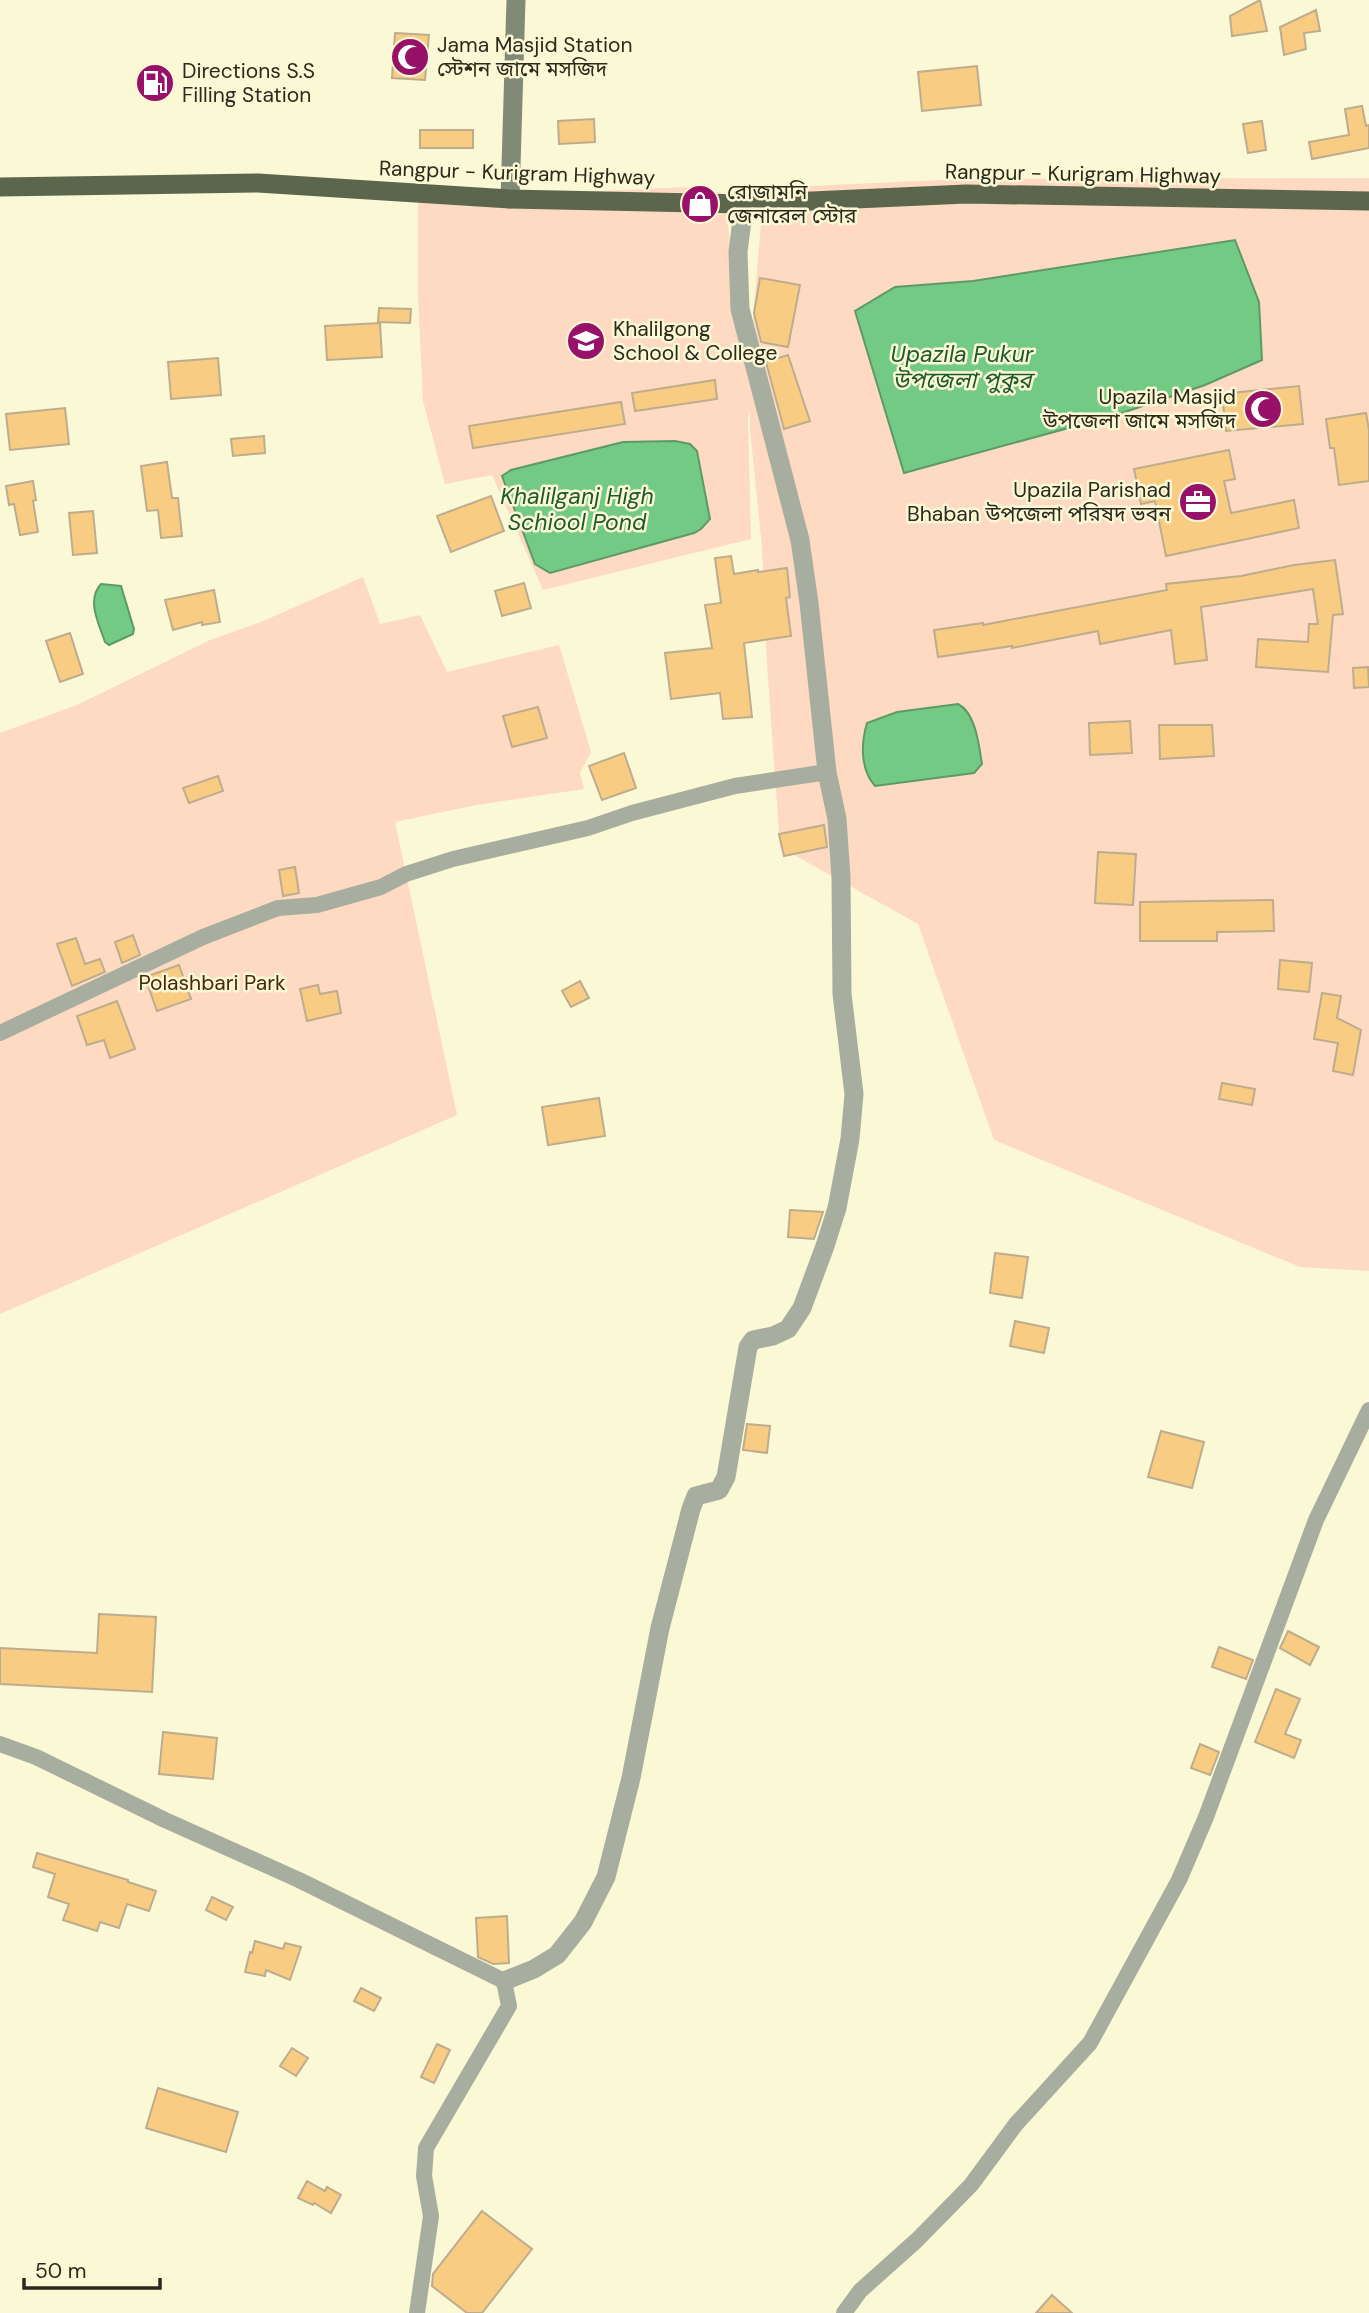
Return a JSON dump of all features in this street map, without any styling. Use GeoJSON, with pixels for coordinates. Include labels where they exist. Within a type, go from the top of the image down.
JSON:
{"type":"FeatureCollection","features":[{"type":"Feature","properties":{"kind":"highway","name":"Rangpur - Kurigram Highway"},"geometry":{"type":"LineString","coordinates":[[0,187],[258,183],[510,199],[744,204],[966,194],[1369,201]]}},
{"type":"Feature","properties":{"kind":"main road"},"geometry":{"type":"LineString","coordinates":[[510,199],[516,0]]}},
{"type":"Feature","properties":{"kind":"street"},"geometry":{"type":"LineString","coordinates":[[0,1744],[36,1757],[165,1820],[299,1880],[504,1981],[534,1969],[557,1955],[583,1922],[606,1877],[631,1777],[660,1628],[691,1509],[696,1496],[719,1490],[726,1477],[748,1347],[753,1340],[773,1336],[788,1329],[802,1308],[837,1208],[850,1139],[854,1094],[842,994],[841,877],[837,819],[827,772],[800,540],[740,309],[738,252],[744,204]]}},
{"type":"Feature","properties":{"kind":"street"},"geometry":{"type":"LineString","coordinates":[[0,1033],[203,937],[278,908],[317,905],[381,887],[406,874],[453,859],[588,828],[632,813],[735,786],[827,772]]}},
{"type":"Feature","properties":{"kind":"street"},"geometry":{"type":"LineString","coordinates":[[844,2313],[860,2291],[971,2185],[1016,2124],[1090,2043],[1179,1880],[1206,1817],[1316,1520],[1369,1410]]}},
{"type":"Feature","properties":{"kind":"street"},"geometry":{"type":"LineString","coordinates":[[416,2313],[431,2216],[424,2176],[426,2148],[509,2006],[504,1981]]}},
{"type":"Feature","properties":{"kind":"green space"},"geometry":{"type":"Polygon","coordinates":[[[1369,178],[1369,1271],[1300,1267],[994,1140],[918,924],[780,847],[762,547],[750,409],[748,419],[751,539],[543,590],[492,475],[445,484],[423,401],[418,296],[418,200],[685,187],[723,193],[749,366],[764,188],[965,179],[1369,178]]]}},
{"type":"Feature","properties":{"kind":"green space","name":"Polashbari Park"},"geometry":{"type":"Polygon","coordinates":[[[363,577],[380,624],[420,615],[447,672],[559,645],[591,752],[580,773],[584,789],[476,805],[395,822],[457,1115],[0,1314],[0,733],[77,705],[210,640],[261,622],[363,577]]]}},
{"type":"Feature","properties":{"kind":"water","name":"Upazila Pukur উপজেলা পুকুর"},"geometry":{"type":"Polygon","coordinates":[[[1235,240],[1259,302],[1262,360],[1205,385],[1116,415],[904,473],[855,311],[895,287],[973,281],[1235,240]]]}},
{"type":"Feature","properties":{"kind":"water","name":"Khalilganj High Schiool Pond"},"geometry":{"type":"Polygon","coordinates":[[[675,441],[690,444],[697,451],[710,519],[701,529],[550,573],[535,564],[502,476],[511,470],[623,442],[675,441]]]}},
{"type":"Feature","properties":{"kind":"water"},"geometry":{"type":"Polygon","coordinates":[[[101,584],[121,586],[134,629],[133,634],[109,645],[105,642],[94,605],[94,597],[101,584]]]}},
{"type":"Feature","properties":{"kind":"water"},"geometry":{"type":"Polygon","coordinates":[[[958,704],[973,722],[978,739],[982,764],[974,773],[875,786],[864,764],[867,723],[897,712],[958,704]]]}},
{"type":"Feature","properties":{"kind":"building"},"geometry":{"type":"Polygon","coordinates":[[[1260,0],[1267,31],[1232,36],[1230,16],[1260,0]]]}},
{"type":"Feature","properties":{"kind":"building"},"geometry":{"type":"Polygon","coordinates":[[[1316,10],[1320,31],[1304,33],[1306,49],[1284,55],[1280,27],[1316,10]]]}},
{"type":"Feature","properties":{"kind":"building","name":"Jama Masjid Station স্টেশন জামে মসজিদ"},"geometry":{"type":"Polygon","coordinates":[[[395,33],[429,35],[425,80],[392,78],[395,33]]]}},
{"type":"Feature","properties":{"kind":"building"},"geometry":{"type":"Polygon","coordinates":[[[977,66],[981,105],[922,111],[918,72],[977,66]]]}},
{"type":"Feature","properties":{"kind":"building"},"geometry":{"type":"Polygon","coordinates":[[[1362,106],[1366,126],[1369,125],[1369,148],[1312,159],[1309,142],[1349,135],[1345,109],[1362,106]]]}},
{"type":"Feature","properties":{"kind":"building"},"geometry":{"type":"Polygon","coordinates":[[[594,119],[595,142],[559,144],[558,121],[594,119]]]}},
{"type":"Feature","properties":{"kind":"building"},"geometry":{"type":"Polygon","coordinates":[[[1262,121],[1266,150],[1248,153],[1243,124],[1262,121]]]}},
{"type":"Feature","properties":{"kind":"building"},"geometry":{"type":"Polygon","coordinates":[[[420,130],[473,130],[473,148],[420,148],[420,130]]]}},
{"type":"Feature","properties":{"kind":"building"},"geometry":{"type":"Polygon","coordinates":[[[760,278],[800,285],[788,347],[761,342],[754,313],[760,278]]]}},
{"type":"Feature","properties":{"kind":"building"},"geometry":{"type":"Polygon","coordinates":[[[379,308],[411,309],[410,323],[378,322],[379,308]]]}},
{"type":"Feature","properties":{"kind":"building"},"geometry":{"type":"Polygon","coordinates":[[[380,323],[382,357],[327,360],[325,326],[380,323]]]}},
{"type":"Feature","properties":{"kind":"building"},"geometry":{"type":"Polygon","coordinates":[[[788,355],[810,421],[784,429],[766,362],[788,355]]]}},
{"type":"Feature","properties":{"kind":"building"},"geometry":{"type":"Polygon","coordinates":[[[218,358],[221,395],[171,399],[168,362],[218,358]]]}},
{"type":"Feature","properties":{"kind":"building"},"geometry":{"type":"Polygon","coordinates":[[[715,380],[717,399],[635,411],[632,393],[715,380]]]}},
{"type":"Feature","properties":{"kind":"building","name":"Upazila Masjid উপজেলা জামে মসজিদ"},"geometry":{"type":"Polygon","coordinates":[[[1299,386],[1303,424],[1226,431],[1222,394],[1299,386]]]}},
{"type":"Feature","properties":{"kind":"building"},"geometry":{"type":"Polygon","coordinates":[[[621,402],[625,424],[473,448],[469,426],[621,402]]]}},
{"type":"Feature","properties":{"kind":"building"},"geometry":{"type":"Polygon","coordinates":[[[65,408],[69,444],[10,450],[6,414],[65,408]]]}},
{"type":"Feature","properties":{"kind":"building"},"geometry":{"type":"Polygon","coordinates":[[[1366,413],[1369,430],[1369,481],[1339,485],[1334,448],[1330,448],[1326,419],[1366,413]]]}},
{"type":"Feature","properties":{"kind":"building"},"geometry":{"type":"Polygon","coordinates":[[[264,436],[265,453],[233,456],[231,439],[264,436]]]}},
{"type":"Feature","properties":{"kind":"building","name":"Upazila Parishad Bhaban উপজেলা পরিষদ ভবন"},"geometry":{"type":"Polygon","coordinates":[[[1229,450],[1235,479],[1224,481],[1231,513],[1294,500],[1299,528],[1166,556],[1155,501],[1141,504],[1134,469],[1229,450]]]}},
{"type":"Feature","properties":{"kind":"building"},"geometry":{"type":"Polygon","coordinates":[[[167,462],[172,498],[178,498],[182,536],[161,538],[158,510],[147,511],[141,466],[167,462]]]}},
{"type":"Feature","properties":{"kind":"building"},"geometry":{"type":"Polygon","coordinates":[[[33,481],[38,532],[20,535],[14,504],[9,505],[6,486],[33,481]]]}},
{"type":"Feature","properties":{"kind":"building"},"geometry":{"type":"Polygon","coordinates":[[[491,496],[504,531],[451,552],[437,516],[491,496]]]}},
{"type":"Feature","properties":{"kind":"building"},"geometry":{"type":"Polygon","coordinates":[[[93,511],[97,553],[73,555],[69,513],[93,511]]]}},
{"type":"Feature","properties":{"kind":"building"},"geometry":{"type":"Polygon","coordinates":[[[731,556],[734,574],[787,568],[790,597],[786,598],[791,636],[744,643],[752,717],[723,719],[720,693],[671,699],[665,653],[712,648],[705,605],[721,603],[715,558],[731,556]]]}},
{"type":"Feature","properties":{"kind":"building"},"geometry":{"type":"Polygon","coordinates":[[[1335,560],[1343,614],[1333,615],[1328,672],[1256,667],[1258,639],[1308,642],[1309,624],[1318,624],[1313,589],[1201,607],[1207,660],[1175,664],[1171,630],[1100,644],[1098,631],[1012,648],[938,657],[934,630],[983,625],[1167,590],[1166,584],[1241,576],[1335,560]]]}},
{"type":"Feature","properties":{"kind":"building"},"geometry":{"type":"Polygon","coordinates":[[[524,583],[531,608],[502,616],[495,591],[524,583]]]}},
{"type":"Feature","properties":{"kind":"building"},"geometry":{"type":"Polygon","coordinates":[[[214,590],[220,622],[202,625],[202,622],[173,630],[165,600],[214,590]]]}},
{"type":"Feature","properties":{"kind":"building"},"geometry":{"type":"Polygon","coordinates":[[[70,633],[83,674],[60,682],[46,641],[70,633]]]}},
{"type":"Feature","properties":{"kind":"building"},"geometry":{"type":"Polygon","coordinates":[[[1368,667],[1369,687],[1354,688],[1353,668],[1368,667]]]}},
{"type":"Feature","properties":{"kind":"building"},"geometry":{"type":"Polygon","coordinates":[[[538,707],[547,738],[512,747],[503,716],[538,707]]]}},
{"type":"Feature","properties":{"kind":"building"},"geometry":{"type":"Polygon","coordinates":[[[1130,721],[1132,753],[1090,755],[1089,723],[1130,721]]]}},
{"type":"Feature","properties":{"kind":"building"},"geometry":{"type":"Polygon","coordinates":[[[1159,725],[1212,725],[1214,756],[1160,759],[1159,725]]]}},
{"type":"Feature","properties":{"kind":"building"},"geometry":{"type":"Polygon","coordinates":[[[624,753],[636,788],[602,800],[589,766],[624,753]]]}},
{"type":"Feature","properties":{"kind":"building"},"geometry":{"type":"Polygon","coordinates":[[[218,776],[223,791],[189,803],[183,788],[218,776]]]}},
{"type":"Feature","properties":{"kind":"building"},"geometry":{"type":"Polygon","coordinates":[[[824,825],[827,847],[784,856],[779,834],[824,825]]]}},
{"type":"Feature","properties":{"kind":"building"},"geometry":{"type":"Polygon","coordinates":[[[1098,852],[1136,854],[1133,905],[1095,903],[1098,852]]]}},
{"type":"Feature","properties":{"kind":"building"},"geometry":{"type":"Polygon","coordinates":[[[295,867],[299,893],[283,896],[279,870],[295,867]]]}},
{"type":"Feature","properties":{"kind":"building"},"geometry":{"type":"Polygon","coordinates":[[[1273,900],[1274,931],[1217,932],[1217,941],[1140,941],[1140,902],[1273,900]]]}},
{"type":"Feature","properties":{"kind":"building"},"geometry":{"type":"Polygon","coordinates":[[[133,935],[140,955],[122,963],[115,942],[133,935]]]}},
{"type":"Feature","properties":{"kind":"building"},"geometry":{"type":"Polygon","coordinates":[[[76,938],[85,964],[100,959],[105,972],[72,986],[57,944],[76,938]]]}},
{"type":"Feature","properties":{"kind":"building"},"geometry":{"type":"Polygon","coordinates":[[[1280,960],[1312,963],[1309,992],[1278,989],[1280,960]]]}},
{"type":"Feature","properties":{"kind":"building"},"geometry":{"type":"Polygon","coordinates":[[[179,965],[191,999],[157,1011],[145,977],[179,965]]]}},
{"type":"Feature","properties":{"kind":"building"},"geometry":{"type":"Polygon","coordinates":[[[580,981],[589,998],[571,1007],[562,991],[580,981]]]}},
{"type":"Feature","properties":{"kind":"building"},"geometry":{"type":"Polygon","coordinates":[[[318,985],[320,994],[337,991],[341,1013],[307,1021],[300,989],[318,985]]]}},
{"type":"Feature","properties":{"kind":"building"},"geometry":{"type":"Polygon","coordinates":[[[1322,993],[1341,996],[1337,1018],[1361,1030],[1353,1075],[1333,1071],[1338,1043],[1314,1039],[1322,993]]]}},
{"type":"Feature","properties":{"kind":"building"},"geometry":{"type":"Polygon","coordinates":[[[117,1001],[135,1049],[110,1058],[104,1040],[87,1045],[77,1016],[117,1001]]]}},
{"type":"Feature","properties":{"kind":"building"},"geometry":{"type":"Polygon","coordinates":[[[1222,1083],[1255,1089],[1252,1105],[1219,1099],[1222,1083]]]}},
{"type":"Feature","properties":{"kind":"building"},"geometry":{"type":"Polygon","coordinates":[[[599,1098],[605,1136],[548,1145],[542,1107],[599,1098]]]}},
{"type":"Feature","properties":{"kind":"building"},"geometry":{"type":"Polygon","coordinates":[[[790,1210],[823,1212],[814,1239],[788,1237],[790,1210]]]}},
{"type":"Feature","properties":{"kind":"building"},"geometry":{"type":"Polygon","coordinates":[[[995,1253],[1028,1257],[1022,1298],[990,1293],[995,1253]]]}},
{"type":"Feature","properties":{"kind":"building"},"geometry":{"type":"Polygon","coordinates":[[[1015,1321],[1049,1328],[1044,1353],[1010,1346],[1015,1321]]]}},
{"type":"Feature","properties":{"kind":"building"},"geometry":{"type":"Polygon","coordinates":[[[747,1424],[770,1426],[767,1453],[743,1450],[747,1424]]]}},
{"type":"Feature","properties":{"kind":"building"},"geometry":{"type":"Polygon","coordinates":[[[1161,1431],[1204,1442],[1192,1488],[1148,1477],[1161,1431]]]}},
{"type":"Feature","properties":{"kind":"building"},"geometry":{"type":"Polygon","coordinates":[[[99,1614],[156,1617],[152,1692],[0,1684],[0,1648],[97,1653],[99,1614]]]}},
{"type":"Feature","properties":{"kind":"building"},"geometry":{"type":"Polygon","coordinates":[[[1288,1631],[1319,1647],[1310,1665],[1280,1648],[1288,1631]]]}},
{"type":"Feature","properties":{"kind":"building"},"geometry":{"type":"Polygon","coordinates":[[[1219,1647],[1253,1660],[1246,1679],[1212,1667],[1219,1647]]]}},
{"type":"Feature","properties":{"kind":"building"},"geometry":{"type":"Polygon","coordinates":[[[1276,1689],[1300,1699],[1285,1734],[1301,1740],[1294,1758],[1255,1742],[1276,1689]]]}},
{"type":"Feature","properties":{"kind":"building"},"geometry":{"type":"Polygon","coordinates":[[[163,1732],[217,1738],[213,1779],[159,1774],[163,1732]]]}},
{"type":"Feature","properties":{"kind":"building"},"geometry":{"type":"Polygon","coordinates":[[[1200,1744],[1219,1752],[1210,1775],[1191,1768],[1200,1744]]]}},
{"type":"Feature","properties":{"kind":"building"},"geometry":{"type":"Polygon","coordinates":[[[37,1853],[156,1891],[149,1911],[127,1904],[119,1928],[100,1922],[97,1931],[63,1920],[69,1904],[48,1897],[55,1874],[33,1867],[37,1853]]]}},
{"type":"Feature","properties":{"kind":"building"},"geometry":{"type":"Polygon","coordinates":[[[212,1897],[233,1907],[226,1920],[206,1910],[212,1897]]]}},
{"type":"Feature","properties":{"kind":"building"},"geometry":{"type":"Polygon","coordinates":[[[507,1916],[509,1963],[493,1964],[478,1957],[476,1918],[507,1916]]]}},
{"type":"Feature","properties":{"kind":"building"},"geometry":{"type":"Polygon","coordinates":[[[255,1941],[283,1949],[285,1943],[301,1947],[290,1980],[266,1970],[265,1976],[245,1972],[255,1941]]]}},
{"type":"Feature","properties":{"kind":"building"},"geometry":{"type":"Polygon","coordinates":[[[361,1988],[381,1998],[374,2011],[354,2001],[361,1988]]]}},
{"type":"Feature","properties":{"kind":"building"},"geometry":{"type":"Polygon","coordinates":[[[437,2044],[450,2050],[434,2083],[421,2077],[437,2044]]]}},
{"type":"Feature","properties":{"kind":"building"},"geometry":{"type":"Polygon","coordinates":[[[292,2048],[308,2058],[296,2076],[280,2066],[292,2048]]]}},
{"type":"Feature","properties":{"kind":"building"},"geometry":{"type":"Polygon","coordinates":[[[158,2088],[238,2112],[226,2152],[146,2128],[158,2088]]]}},
{"type":"Feature","properties":{"kind":"building"},"geometry":{"type":"Polygon","coordinates":[[[307,2181],[325,2191],[327,2187],[341,2195],[331,2213],[298,2198],[307,2181]]]}},
{"type":"Feature","properties":{"kind":"building"},"geometry":{"type":"Polygon","coordinates":[[[482,2211],[532,2249],[482,2313],[467,2313],[432,2286],[433,2274],[482,2211]]]}},
{"type":"Feature","properties":{"kind":"building"},"geometry":{"type":"Polygon","coordinates":[[[1052,2295],[1072,2313],[1036,2313],[1052,2295]]]}},
{"type":"Feature","properties":{"kind":"place","name":"Jama Masjid Station স্টেশন জামে মসজিদ"},"geometry":{"type":"Point","coordinates":[410,57]}},
{"type":"Feature","properties":{"kind":"place","name":"Directions S.S Filling Station"},"geometry":{"type":"Point","coordinates":[155,83]}},
{"type":"Feature","properties":{"kind":"place","name":"রোজামনি জেনারেল স্টোর"},"geometry":{"type":"Point","coordinates":[700,204]}},
{"type":"Feature","properties":{"kind":"place","name":"Khalilgong School & College"},"geometry":{"type":"Point","coordinates":[586,341]}},
{"type":"Feature","properties":{"kind":"place","name":"Upazila Masjid উপজেলা জামে মসজিদ"},"geometry":{"type":"Point","coordinates":[1263,409]}},
{"type":"Feature","properties":{"kind":"place","name":"Upazila Parishad Bhaban উপজেলা পরিষদ ভবন"},"geometry":{"type":"Point","coordinates":[1198,502]}}]}
